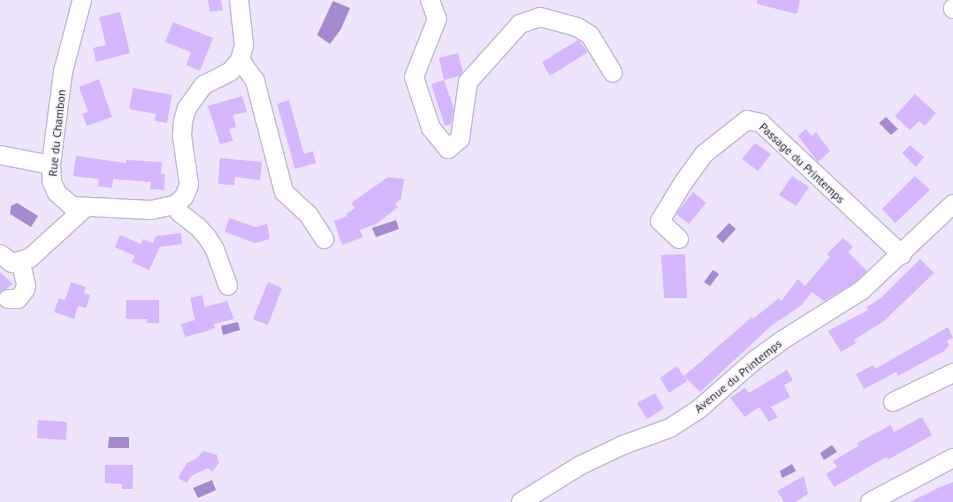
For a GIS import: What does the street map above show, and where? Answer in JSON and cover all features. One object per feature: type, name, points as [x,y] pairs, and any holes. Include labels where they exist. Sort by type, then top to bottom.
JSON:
[{"type":"street","name":"Rue du Chambon","points":[[82,0],[63,72],[51,165],[52,182],[57,193],[72,206],[85,208],[164,209],[176,205]]},
{"type":"street","points":[[228,286],[215,250],[207,237],[199,228],[180,213],[176,205],[184,197],[188,185],[182,136],[187,108],[204,85],[232,71],[240,60],[244,46],[239,0]]},
{"type":"street","points":[[430,0],[437,19],[414,77],[431,128],[448,149],[460,139],[468,82],[520,24],[540,17],[577,27],[590,36],[613,73]]},
{"type":"street","points":[[240,60],[255,82],[284,192],[308,214],[324,239]]},
{"type":"street","name":"Passage du Printemps","points":[[678,239],[660,221],[683,183],[704,154],[747,120],[761,123],[902,255]]},
{"type":"street","points":[[0,155],[51,165]]},
{"type":"street","name":"Avenue du Printemps","points":[[520,502],[581,465],[623,445],[670,428],[698,410],[755,360],[781,340],[862,290],[902,255],[953,204]]},
{"type":"street","points":[[0,254],[12,263],[21,263],[42,248],[85,208]]},
{"type":"street","points":[[8,299],[18,299],[25,290],[26,285],[21,263]]},
{"type":"street","points":[[893,402],[953,373]]},
{"type":"street","points":[[870,502],[953,458]]},
{"type":"shaded area","points":[[333,1],[350,8],[341,29],[330,44],[317,35]]},
{"type":"shaded area","points":[[886,117],[898,129],[891,135],[879,123]]},
{"type":"shaded area","points":[[17,203],[38,216],[31,227],[10,214],[11,206]]},
{"type":"shaded area","points":[[396,220],[399,229],[376,237],[372,228]]},
{"type":"shaded area","points":[[729,223],[736,229],[723,243],[716,237]]},
{"type":"shaded area","points":[[713,270],[719,274],[710,286],[704,282]]},
{"type":"shaded area","points":[[238,322],[240,330],[223,335],[221,326]]},
{"type":"shaded area","points":[[109,437],[129,437],[129,448],[108,448]]},
{"type":"shaded area","points":[[832,445],[837,452],[824,460],[820,453]]},
{"type":"shaded area","points":[[792,464],[796,471],[782,478],[780,471]]},
{"type":"shaded area","points":[[212,480],[216,490],[198,498],[193,488]]},
{"type":"building","points":[[208,0],[221,0],[223,10],[210,12]]},
{"type":"building","points":[[757,0],[800,0],[797,14],[757,4]]},
{"type":"building","points":[[120,12],[130,53],[96,62],[93,48],[106,45],[99,17]]},
{"type":"building","points":[[173,22],[213,38],[200,71],[186,65],[191,52],[165,42]]},
{"type":"building","points":[[578,40],[588,52],[550,76],[542,62]]},
{"type":"building","points":[[458,53],[463,72],[460,76],[444,80],[439,58]]},
{"type":"building","points":[[99,79],[112,117],[87,126],[82,114],[88,112],[79,87]]},
{"type":"building","points":[[444,80],[454,109],[451,124],[445,126],[431,84]]},
{"type":"building","points":[[133,88],[172,95],[167,123],[154,121],[156,114],[129,109]]},
{"type":"building","points":[[915,94],[936,113],[925,126],[919,121],[910,130],[895,116]]},
{"type":"building","points":[[242,96],[247,112],[233,115],[236,127],[229,129],[233,141],[220,144],[208,106]]},
{"type":"building","points":[[289,100],[304,154],[313,151],[316,163],[295,169],[277,104]]},
{"type":"building","points":[[806,129],[812,136],[816,132],[830,151],[818,162],[798,136]]},
{"type":"building","points":[[755,143],[771,154],[758,171],[742,159]]},
{"type":"building","points":[[910,145],[924,157],[916,167],[902,153]]},
{"type":"building","points":[[76,156],[126,163],[126,160],[162,162],[161,174],[165,174],[164,190],[150,189],[151,182],[113,179],[112,188],[98,186],[99,179],[73,176]]},
{"type":"building","points":[[220,158],[262,162],[260,180],[235,177],[234,185],[218,184]]},
{"type":"building","points":[[792,176],[809,187],[796,206],[779,195]]},
{"type":"building","points":[[915,176],[930,190],[895,223],[882,209]]},
{"type":"building","points":[[388,177],[404,179],[401,199],[395,204],[398,207],[376,224],[360,230],[363,237],[342,245],[334,221],[347,216],[346,214],[355,208],[351,203]]},
{"type":"building","points":[[693,192],[706,203],[689,224],[676,214]]},
{"type":"building","points":[[229,218],[256,227],[267,224],[270,239],[255,243],[225,232]]},
{"type":"building","points":[[181,233],[182,244],[160,247],[149,270],[132,262],[135,256],[115,247],[120,235],[141,244],[143,239],[153,243],[156,236]]},
{"type":"building","points":[[843,238],[853,247],[848,252],[867,271],[856,282],[824,301],[812,292],[802,305],[772,325],[700,392],[684,376],[752,317],[753,319],[779,298],[781,301],[798,279],[805,286],[830,257],[827,254]]},
{"type":"building","points":[[685,254],[687,298],[664,298],[661,255]]},
{"type":"building","points":[[920,259],[934,273],[884,321],[854,340],[856,343],[841,352],[828,331],[868,310],[867,307],[881,298]]},
{"type":"building","points":[[0,272],[13,284],[0,293]]},
{"type":"building","points":[[71,282],[86,287],[84,293],[90,295],[86,308],[78,306],[74,319],[54,312],[59,298],[65,300]]},
{"type":"building","points":[[268,282],[282,288],[268,325],[253,319]]},
{"type":"building","points":[[202,295],[205,307],[227,301],[234,319],[214,324],[215,328],[185,337],[181,324],[195,320],[190,298]]},
{"type":"building","points":[[126,300],[159,300],[159,323],[147,323],[147,319],[126,319]]},
{"type":"building","points":[[948,327],[953,338],[947,341],[949,345],[944,351],[898,376],[896,372],[864,389],[856,374],[873,365],[875,369]]},
{"type":"building","points":[[677,366],[687,381],[669,393],[660,378]]},
{"type":"building","points":[[787,370],[793,380],[784,385],[790,397],[771,407],[778,417],[769,422],[759,407],[745,417],[730,398],[745,388],[749,393]]},
{"type":"building","points":[[655,393],[664,408],[647,419],[637,403]]},
{"type":"building","points":[[922,417],[932,435],[889,459],[886,457],[834,487],[826,474],[837,467],[833,461],[858,446],[857,443],[891,425],[894,432]]},
{"type":"building","points":[[38,420],[67,422],[66,440],[37,438]]},
{"type":"building","points":[[203,451],[217,455],[219,463],[212,472],[208,468],[191,476],[187,483],[178,478],[187,463],[197,458]]},
{"type":"building","points":[[105,465],[133,465],[133,489],[122,489],[122,484],[105,483]]},
{"type":"building","points":[[804,476],[808,494],[796,502],[784,502],[777,491]]},
{"type":"building","points":[[953,482],[953,502],[910,502],[938,488]]}]
